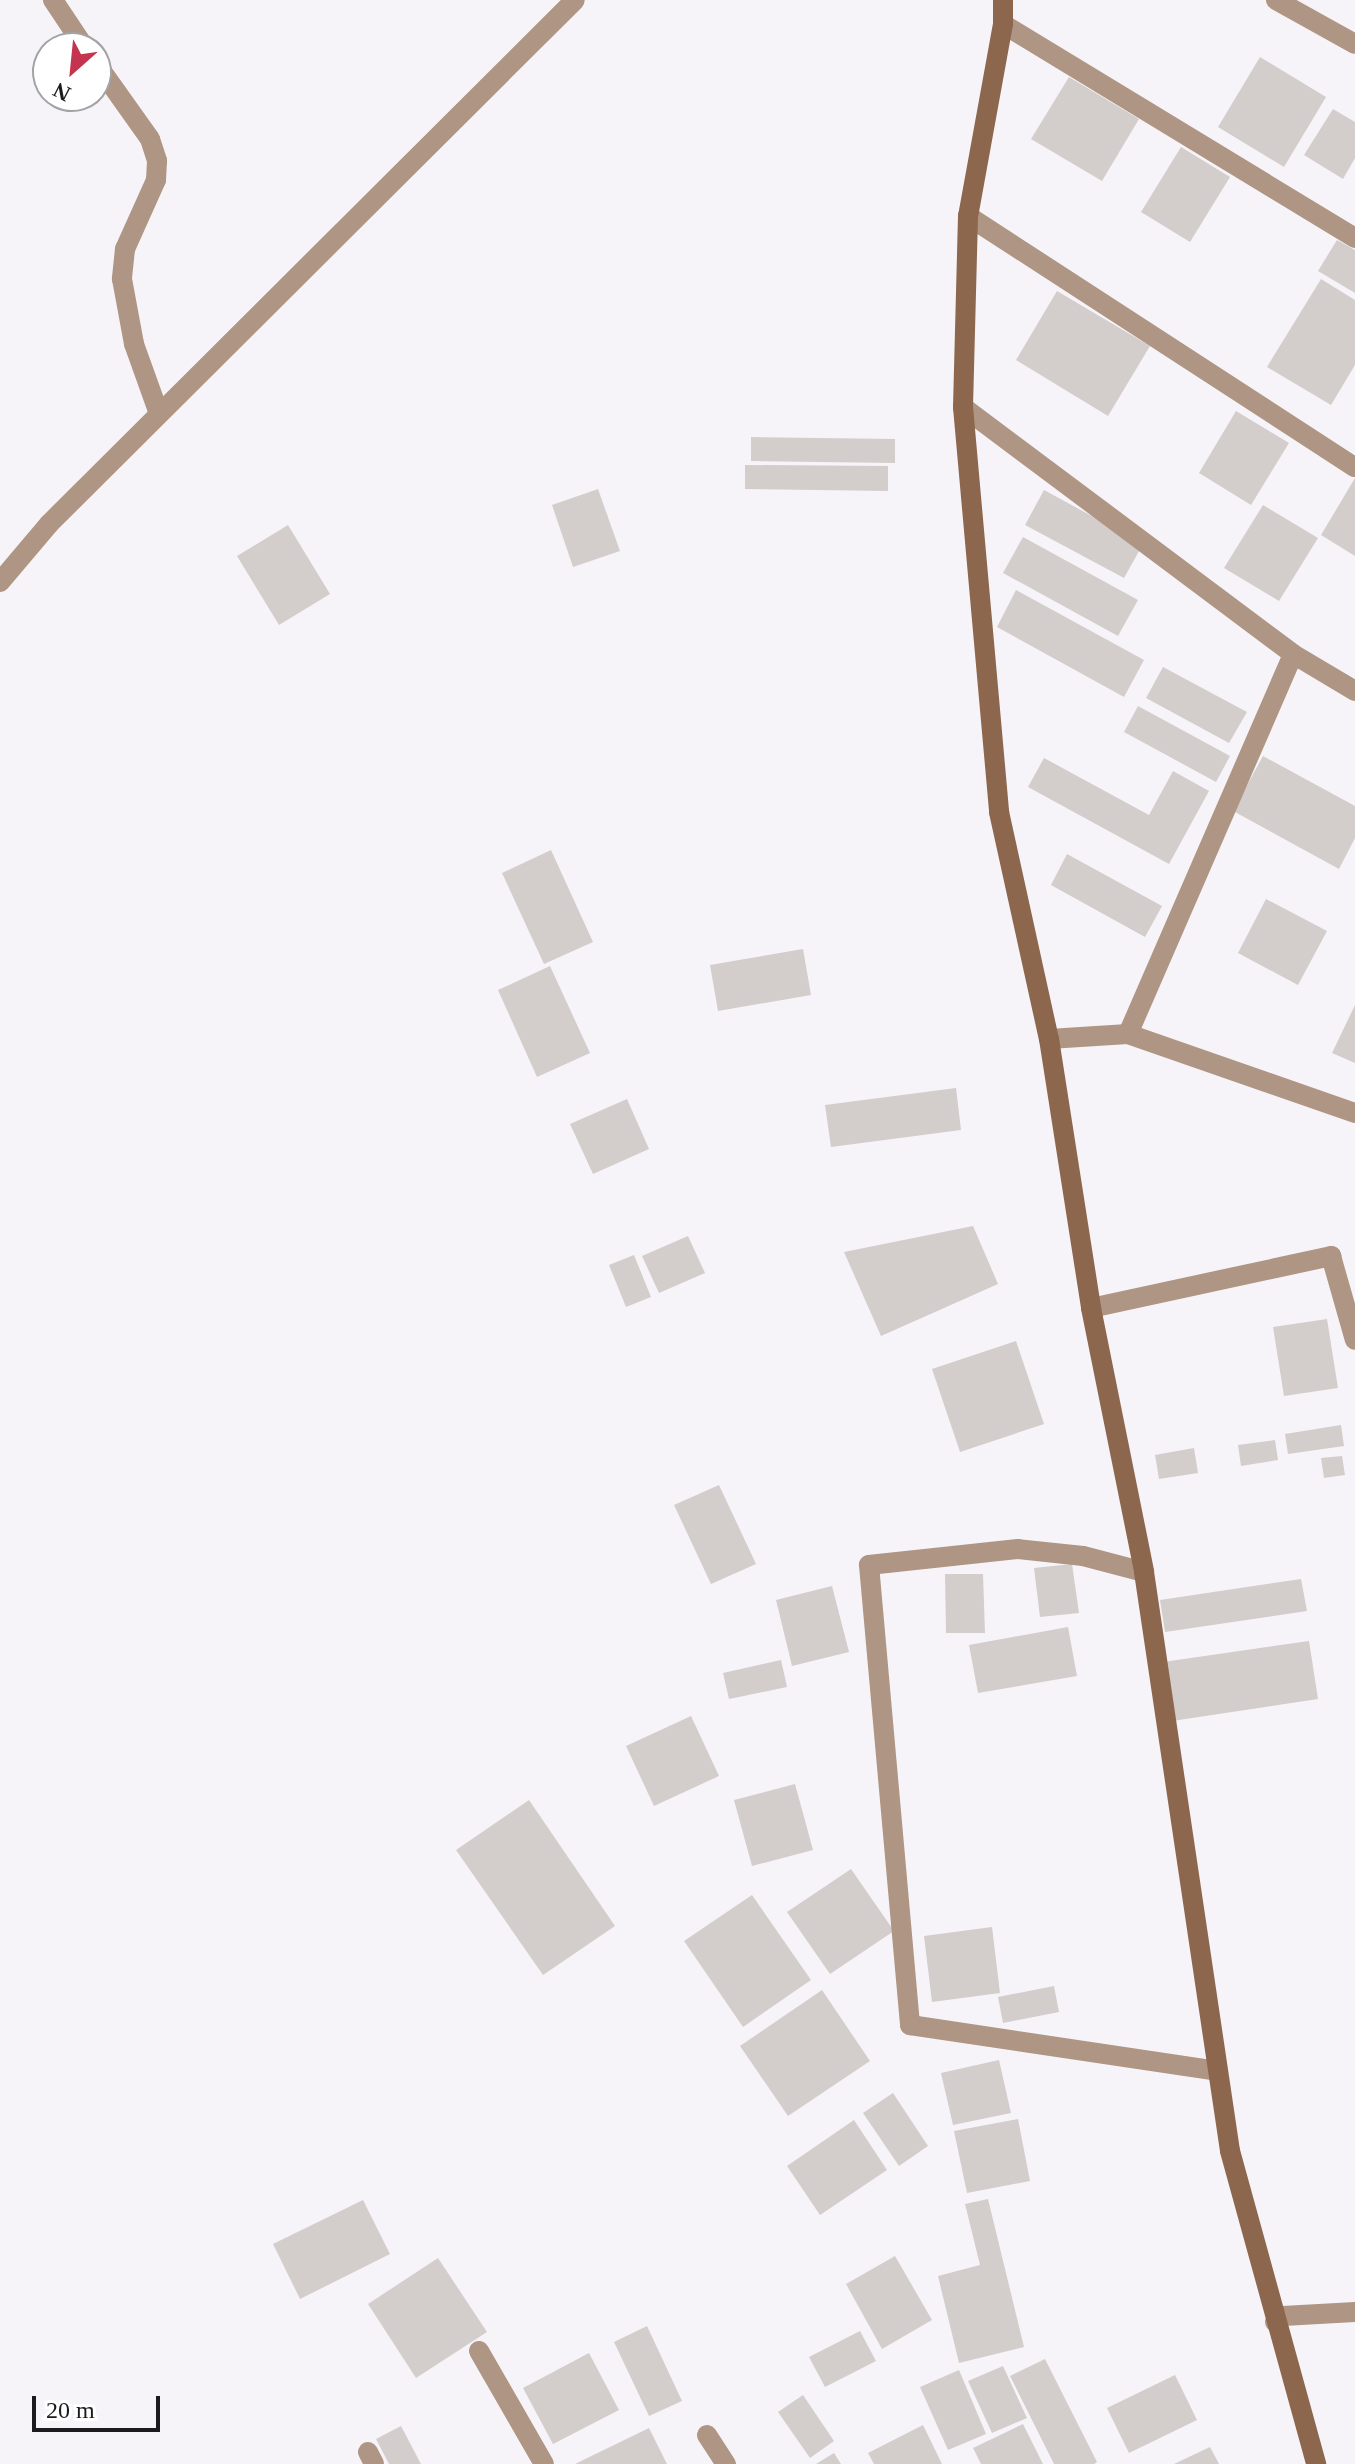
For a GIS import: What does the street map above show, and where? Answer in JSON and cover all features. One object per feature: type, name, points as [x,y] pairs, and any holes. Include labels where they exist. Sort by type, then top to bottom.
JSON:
[{"type":"main road","points":[[1003,0],[1003,24],[968,216],[963,407],[999,812],[1049,1039],[1091,1308],[1144,1572],[1230,2151],[1316,2464]]},
{"type":"street","points":[[53,0],[74,32]]},
{"type":"street","points":[[0,582],[49,524],[575,0]]},
{"type":"street","points":[[1276,0],[1355,44]]},
{"type":"street","points":[[1003,24],[1355,238]]},
{"type":"street","points":[[112,86],[150,139],[157,161],[156,180],[125,249],[122,279],[131,332],[159,414]]},
{"type":"street","points":[[968,216],[1355,467]]},
{"type":"street","points":[[963,407],[1293,654],[1355,691]]},
{"type":"street","points":[[1128,1034],[1293,654]]},
{"type":"street","points":[[1049,1039],[1128,1034],[1355,1113]]},
{"type":"street","points":[[1091,1308],[1331,1256],[1355,1340]]},
{"type":"street","points":[[1144,1572],[1083,1556],[1018,1549],[869,1565],[910,2025],[1216,2071]]},
{"type":"street","points":[[1275,2322],[1283,2316],[1355,2312]]},
{"type":"street","points":[[479,2351],[544,2464]]},
{"type":"street","points":[[707,2435],[726,2464]]},
{"type":"building","points":[[1260,57],[1326,97],[1284,167],[1218,127]]},
{"type":"building","points":[[1069,77],[1139,119],[1102,181],[1031,139]]},
{"type":"building","points":[[1333,109],[1355,122],[1355,158],[1343,179],[1304,155]]},
{"type":"building","points":[[1181,147],[1230,177],[1190,242],[1141,212]]},
{"type":"building","points":[[1337,240],[1355,250],[1355,293],[1318,271]]},
{"type":"building","points":[[1321,279],[1355,300],[1355,365],[1331,405],[1267,367]]},
{"type":"building","points":[[1057,291],[1150,346],[1108,416],[1016,360]]},
{"type":"building","points":[[1236,411],[1289,443],[1251,505],[1199,473]]},
{"type":"building","points":[[751,437],[895,439],[895,463],[751,461]]},
{"type":"building","points":[[745,465],[888,466],[888,491],[745,489]]},
{"type":"building","points":[[1355,478],[1355,556],[1321,535]]},
{"type":"building","points":[[598,489],[620,551],[573,567],[552,505]]},
{"type":"building","points":[[1044,490],[1143,544],[1124,578],[1025,525]]},
{"type":"building","points":[[1263,505],[1318,538],[1279,601],[1224,568]]},
{"type":"building","points":[[288,525],[330,594],[279,625],[237,556]]},
{"type":"building","points":[[1023,537],[1138,600],[1118,636],[1003,573]]},
{"type":"building","points":[[1016,590],[1144,660],[1124,697],[997,627]]},
{"type":"building","points":[[1163,667],[1247,712],[1229,743],[1146,698]]},
{"type":"building","points":[[1138,706],[1230,756],[1216,782],[1124,732]]},
{"type":"building","points":[[1263,756],[1355,806],[1355,838],[1339,869],[1233,811]]},
{"type":"building","points":[[1044,758],[1149,815],[1173,771],[1209,791],[1169,864],[1028,787]]},
{"type":"building","points":[[551,850],[593,942],[544,964],[502,873]]},
{"type":"building","points":[[1067,854],[1162,906],[1145,937],[1051,885]]},
{"type":"building","points":[[1266,899],[1327,931],[1298,985],[1238,953]]},
{"type":"building","points":[[803,949],[811,995],[718,1011],[710,965]]},
{"type":"building","points":[[550,966],[590,1053],[537,1077],[498,990]]},
{"type":"building","points":[[1355,1005],[1355,1063],[1332,1053]]},
{"type":"building","points":[[956,1088],[961,1130],[831,1147],[825,1105]]},
{"type":"building","points":[[627,1099],[649,1149],[593,1174],[570,1124]]},
{"type":"building","points":[[973,1226],[998,1284],[881,1336],[844,1252]]},
{"type":"building","points":[[688,1236],[705,1273],[659,1293],[642,1256]]},
{"type":"building","points":[[634,1255],[651,1297],[626,1307],[609,1265]]},
{"type":"building","points":[[1327,1319],[1338,1388],[1284,1396],[1273,1327]]},
{"type":"building","points":[[1016,1341],[1044,1424],[960,1452],[932,1369]]},
{"type":"building","points":[[1341,1425],[1344,1446],[1288,1454],[1285,1434]]},
{"type":"building","points":[[1275,1440],[1278,1460],[1241,1466],[1238,1445]]},
{"type":"building","points":[[1194,1448],[1198,1473],[1159,1479],[1155,1455]]},
{"type":"building","points":[[1342,1456],[1345,1475],[1324,1478],[1321,1458]]},
{"type":"building","points":[[719,1485],[756,1564],[711,1584],[674,1505]]},
{"type":"building","points":[[1072,1564],[1079,1613],[1040,1617],[1034,1568]]},
{"type":"building","points":[[945,1574],[983,1574],[985,1633],[946,1633]]},
{"type":"building","points":[[1301,1579],[1307,1611],[1165,1632],[1160,1600]]},
{"type":"building","points":[[832,1586],[849,1652],[792,1666],[776,1600]]},
{"type":"building","points":[[1068,1627],[1077,1676],[978,1693],[969,1645]]},
{"type":"building","points":[[1309,1641],[1318,1699],[1172,1721],[1163,1662]]},
{"type":"building","points":[[781,1660],[787,1687],[729,1699],[723,1673]]},
{"type":"building","points":[[691,1716],[719,1776],[654,1806],[626,1746]]},
{"type":"building","points":[[795,1784],[813,1850],[752,1866],[734,1800]]},
{"type":"building","points":[[529,1800],[615,1926],[543,1975],[456,1850]]},
{"type":"building","points":[[851,1869],[894,1931],[830,1974],[787,1912]]},
{"type":"building","points":[[752,1895],[811,1980],[743,2027],[684,1941]]},
{"type":"building","points":[[992,1927],[1000,1993],[932,2002],[924,1936]]},
{"type":"building","points":[[1054,1986],[1059,2012],[1003,2023],[998,1997]]},
{"type":"building","points":[[822,1990],[870,2061],[788,2116],[740,2046]]},
{"type":"building","points":[[999,2060],[1011,2113],[953,2125],[941,2073]]},
{"type":"building","points":[[893,2093],[928,2146],[899,2166],[863,2113]]},
{"type":"building","points":[[1018,2119],[1030,2181],[967,2193],[954,2131]]},
{"type":"building","points":[[854,2120],[887,2170],[820,2215],[787,2166]]},
{"type":"building","points":[[988,2199],[1024,2347],[959,2363],[938,2276],[980,2265],[965,2204]]},
{"type":"building","points":[[363,2200],[390,2254],[300,2299],[273,2244]]},
{"type":"building","points":[[895,2256],[932,2320],[882,2349],[846,2284]]},
{"type":"building","points":[[438,2258],[487,2332],[416,2378],[368,2304]]},
{"type":"building","points":[[647,2326],[682,2401],[649,2416],[614,2342]]},
{"type":"building","points":[[860,2331],[876,2361],[825,2387],[809,2357]]},
{"type":"building","points":[[589,2353],[619,2410],[553,2444],[523,2388]]},
{"type":"building","points":[[1045,2359],[1097,2462],[1094,2464],[1054,2464],[1010,2376]]},
{"type":"building","points":[[1003,2366],[1027,2418],[992,2433],[968,2381]]},
{"type":"building","points":[[959,2370],[986,2434],[948,2450],[920,2387]]},
{"type":"building","points":[[1175,2375],[1197,2420],[1129,2453],[1107,2408]]},
{"type":"building","points":[[803,2395],[834,2441],[810,2458],[778,2412]]},
{"type":"building","points":[[1023,2424],[1043,2464],[981,2464],[973,2448]]},
{"type":"building","points":[[923,2425],[942,2464],[874,2464],[868,2453]]},
{"type":"building","points":[[401,2426],[421,2464],[389,2464],[376,2439]]},
{"type":"building","points":[[649,2428],[667,2464],[575,2464]]},
{"type":"building","points":[[1210,2447],[1219,2464],[1174,2464]]},
{"type":"building","points":[[834,2453],[841,2464],[816,2464]]}]
